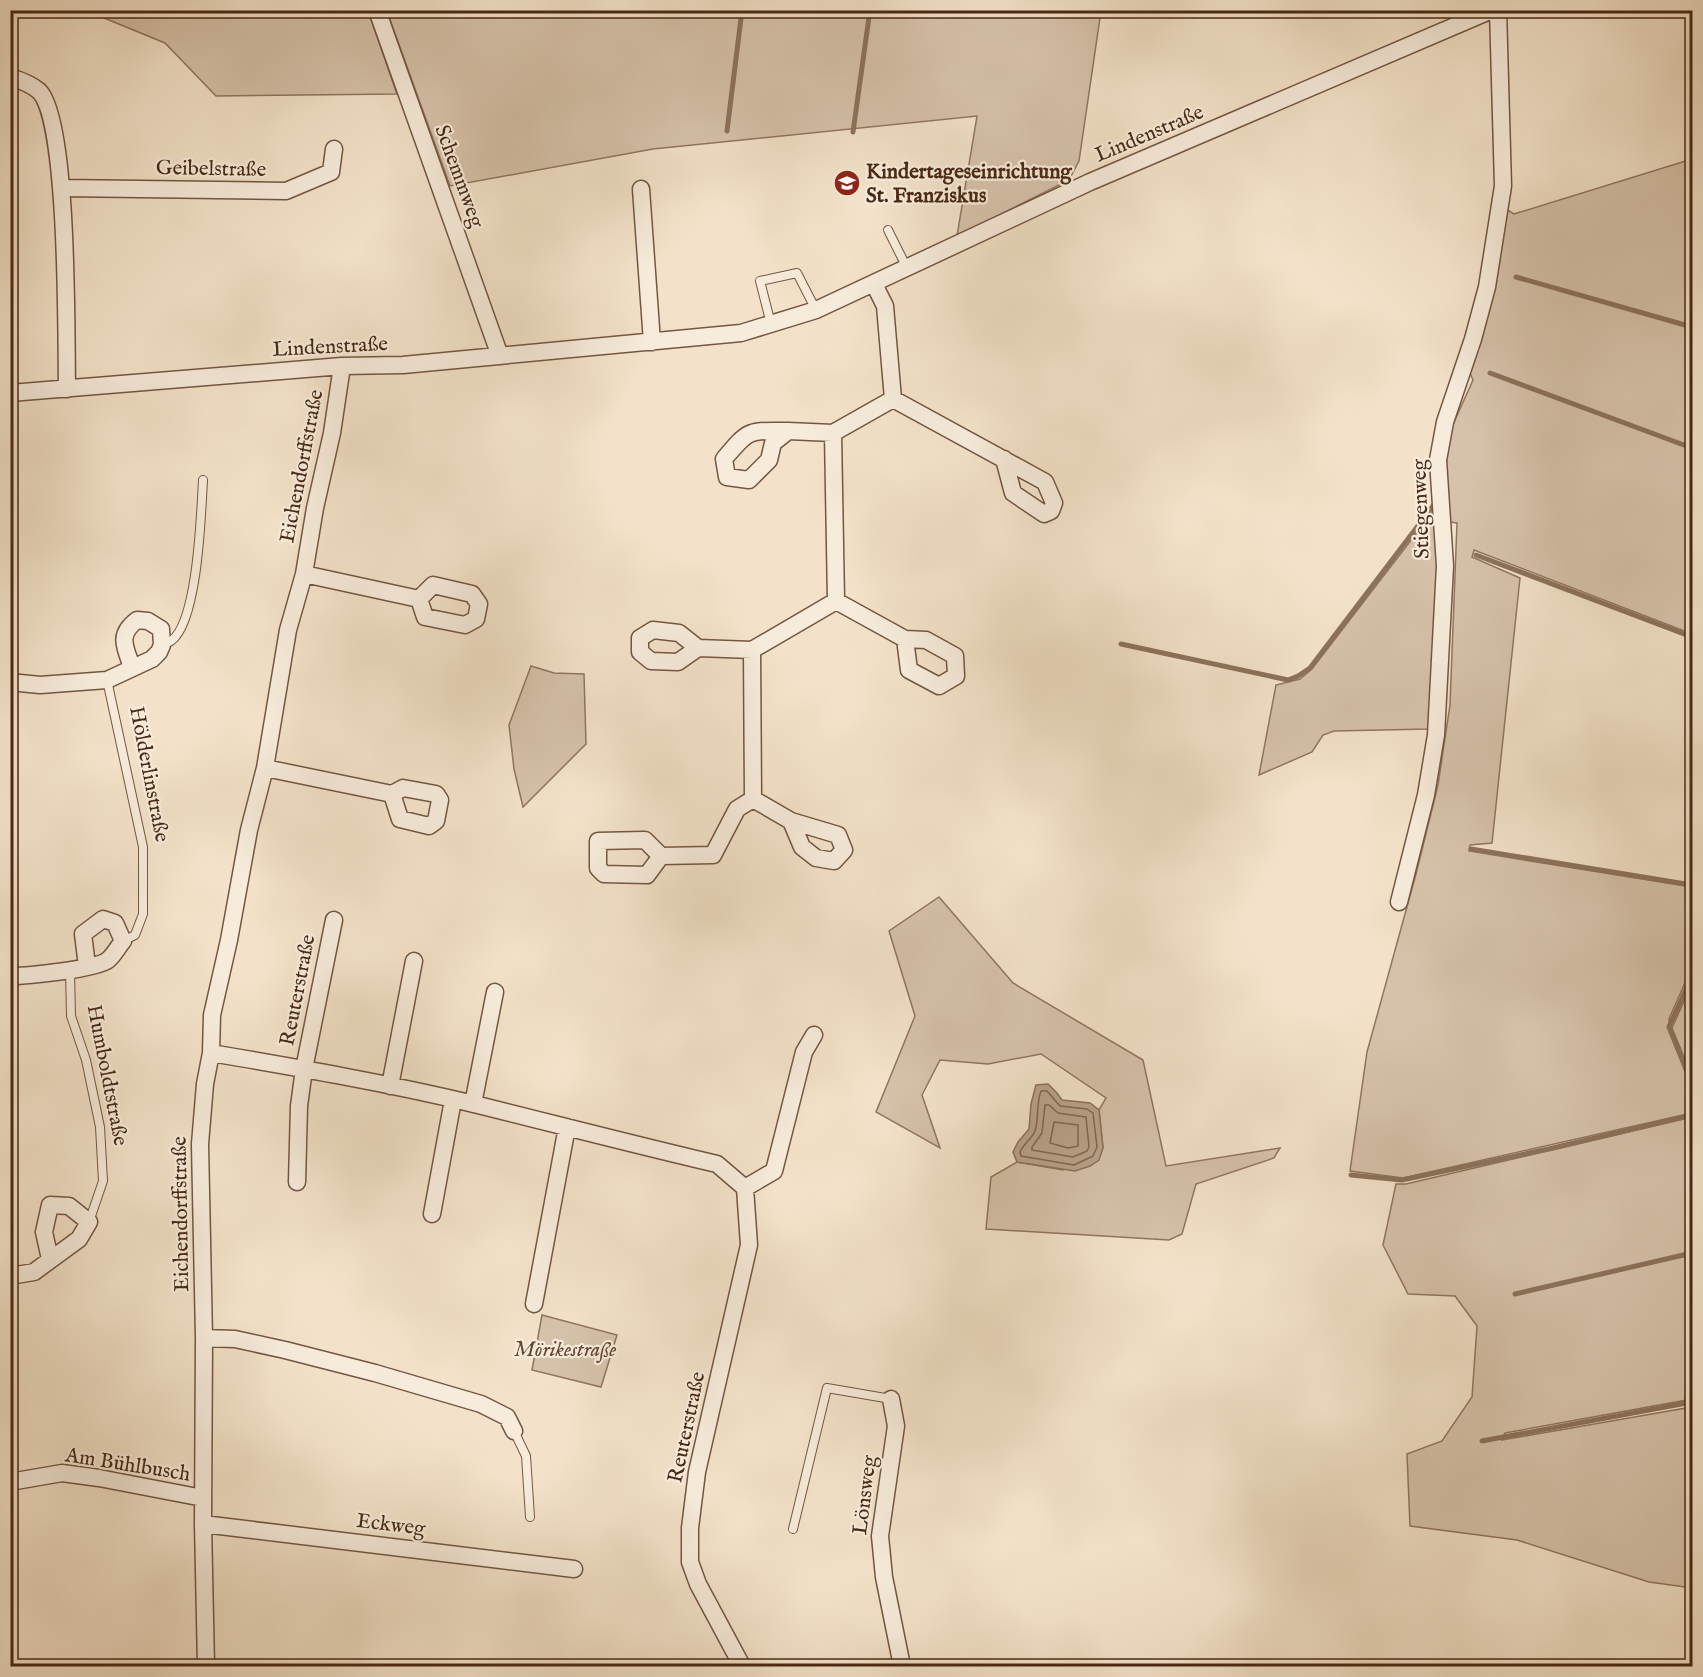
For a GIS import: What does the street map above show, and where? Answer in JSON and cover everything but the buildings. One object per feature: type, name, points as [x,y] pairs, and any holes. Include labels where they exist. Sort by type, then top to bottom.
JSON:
[{"type":"street","name":"Schemmweg","points":[[377,10],[500,356]]},
{"type":"street","name":"Lindenstraße","points":[[10,393],[342,366],[403,365],[741,333],[816,310],[1090,182],[1492,10]]},
{"type":"street","name":"Stiegenweg","points":[[1399,902],[1426,795],[1436,735],[1445,566],[1438,460],[1445,422],[1473,339],[1487,287],[1503,186],[1498,10]]},
{"type":"street","points":[[10,77],[25,82],[40,92],[51,116],[62,188],[68,389]]},
{"type":"street","name":"Geibelstraße","points":[[62,188],[286,191],[331,172],[334,149]]},
{"type":"street","points":[[641,189],[652,342]]},
{"type":"street","points":[[874,284],[885,306],[893,399]]},
{"type":"street","name":"Eichendorffstraße","points":[[206,1666],[200,1144],[205,1084],[211,1053],[212,1015],[229,940],[249,830],[265,768],[288,630],[304,574],[315,508],[332,433],[342,366]]},
{"type":"street","points":[[788,431],[833,433],[893,399]]},
{"type":"street","points":[[893,399],[1004,459]]},
{"type":"street","points":[[833,433],[836,601]]},
{"type":"street","name":"Eichendorffstraße","points":[[304,574],[419,599]]},
{"type":"street","points":[[836,601],[905,639]]},
{"type":"street","points":[[698,648],[752,650],[836,601]]},
{"type":"street","points":[[10,682],[62,685],[108,680],[152,659],[159,652],[162,645],[161,629],[148,621],[137,620],[128,626],[124,635],[124,645],[132,667]]},
{"type":"street","points":[[752,650],[753,799]]},
{"type":"street","points":[[265,768],[392,794]]},
{"type":"street","points":[[753,799],[790,822]]},
{"type":"street","points":[[661,856],[713,855],[737,809],[753,799]]},
{"type":"street","points":[[87,966],[83,934],[103,919],[115,923],[123,941]]},
{"type":"street","name":"Reuterstraße","points":[[297,1182],[299,1106],[304,1068],[334,920]]},
{"type":"street","name":"Hölderlinstraße","points":[[10,976],[39,976],[107,961],[123,941]]},
{"type":"street","points":[[390,1086],[414,961]]},
{"type":"street","points":[[473,1104],[495,992]]},
{"type":"street","points":[[745,1188],[774,1171],[804,1052],[814,1035]]},
{"type":"street","name":"Reuterstraße","points":[[211,1053],[304,1068],[473,1104],[717,1164],[745,1188],[749,1245],[697,1472],[690,1528],[690,1562],[698,1584],[742,1666]]},
{"type":"street","points":[[432,1214],[453,1100]]},
{"type":"street","points":[[534,1304],[567,1127]]},
{"type":"street","points":[[50,1259],[44,1232],[50,1205],[69,1206],[89,1222]]},
{"type":"street","name":"Humboldtstraße","points":[[10,1276],[34,1272],[79,1239],[89,1222]]},
{"type":"street","points":[[204,1338],[235,1340],[285,1350],[481,1404],[507,1417],[514,1431]]},
{"type":"street","name":"Lönsweg","points":[[891,1399],[896,1426],[880,1536],[884,1577],[902,1666]]},
{"type":"street","name":"Am Bühlbusch","points":[[10,1482],[62,1473],[203,1498]]},
{"type":"street","name":"Eckweg","points":[[203,1524],[574,1569]]},
{"type":"lane","points":[[888,230],[907,268]]},
{"type":"lane","points":[[771,324],[760,281],[797,273],[816,310]]},
{"type":"lane","points":[[162,645],[171,641],[186,618],[198,562],[203,480]]},
{"type":"lane","name":"Hölderlinstraße","points":[[108,680],[143,847],[143,914],[135,935],[123,941]]},
{"type":"lane","name":"Humboldtstraße","points":[[70,970],[71,1016],[86,1059],[100,1126],[103,1181],[89,1222]]},
{"type":"lane","points":[[793,1528],[827,1388],[891,1399]]},
{"type":"lane","points":[[514,1431],[526,1456],[530,1517]]},
{"type":"green space","points":[[87,11],[368,11],[397,94],[216,96],[165,43]]},
{"type":"green space","points":[[387,11],[1101,11],[1079,161],[1069,180],[957,236],[977,116],[653,149],[450,186]]},
{"type":"green space","points":[[1692,159],[1692,634],[1474,550],[1472,557],[1520,578],[1492,843],[1470,845],[1469,851],[1692,887],[1692,967],[1669,1019],[1669,1029],[1692,1087],[1692,1113],[1403,1178],[1350,1171],[1367,1052],[1438,785],[1450,705],[1457,523],[1450,522],[1445,472],[1451,429],[1473,380],[1470,373],[1499,266],[1506,209],[1514,214]]},
{"type":"green space","points":[[1435,509],[1438,570],[1429,729],[1334,731],[1323,735],[1312,752],[1259,775],[1276,685],[1300,679],[1312,669]]},
{"type":"green space","points":[[531,666],[554,673],[584,674],[586,744],[523,807],[514,769],[509,725]]},
{"type":"green space","points":[[939,897],[1013,983],[1143,1060],[1166,1166],[1280,1148],[1274,1158],[1196,1184],[1182,1234],[1169,1240],[986,1229],[991,1177],[1017,1162],[1063,1170],[1103,1148],[1099,1110],[1106,1098],[1041,1054],[988,1064],[940,1060],[922,1095],[940,1148],[876,1112],[915,1016],[889,931]]},
{"type":"green space","points":[[1692,983],[1692,1076],[1672,1028]]},
{"type":"green space","points":[[1692,1117],[1692,1399],[1505,1433],[1502,1440],[1692,1407],[1692,1588],[1649,1582],[1517,1540],[1410,1526],[1407,1454],[1442,1441],[1472,1397],[1477,1326],[1455,1296],[1408,1294],[1383,1245],[1396,1184],[1406,1184]]},
{"type":"green space","name":"Mörikestraße","points":[[542,1315],[617,1335],[601,1387],[532,1370]]},
{"type":"water","points":[[1048,1084],[1062,1100],[1090,1103],[1099,1110],[1103,1148],[1099,1160],[1090,1166],[1075,1171],[1017,1162],[1013,1152],[1029,1129],[1031,1104],[1036,1085]]},
{"type":"waterway","points":[[727,131],[742,10]]},
{"type":"waterway","points":[[853,132],[870,10]]},
{"type":"waterway","points":[[1516,277],[1692,327]]},
{"type":"waterway","points":[[1490,373],[1692,448]]},
{"type":"waterway","points":[[1121,644],[1288,680],[1298,676],[1310,668],[1433,506]]},
{"type":"waterway","points":[[1476,555],[1692,637]]},
{"type":"waterway","points":[[1471,849],[1692,885]]},
{"type":"waterway","points":[[1692,976],[1669,1027],[1692,1084]]},
{"type":"waterway","points":[[1351,1175],[1402,1180],[1553,1148],[1692,1115]]},
{"type":"waterway","points":[[1515,1294],[1692,1253]]},
{"type":"waterway","points":[[1482,1441],[1692,1402]]},
{"type":"place","name":"Kindertageseinrichtung St. Franziskus","points":[[847,183]]}]
